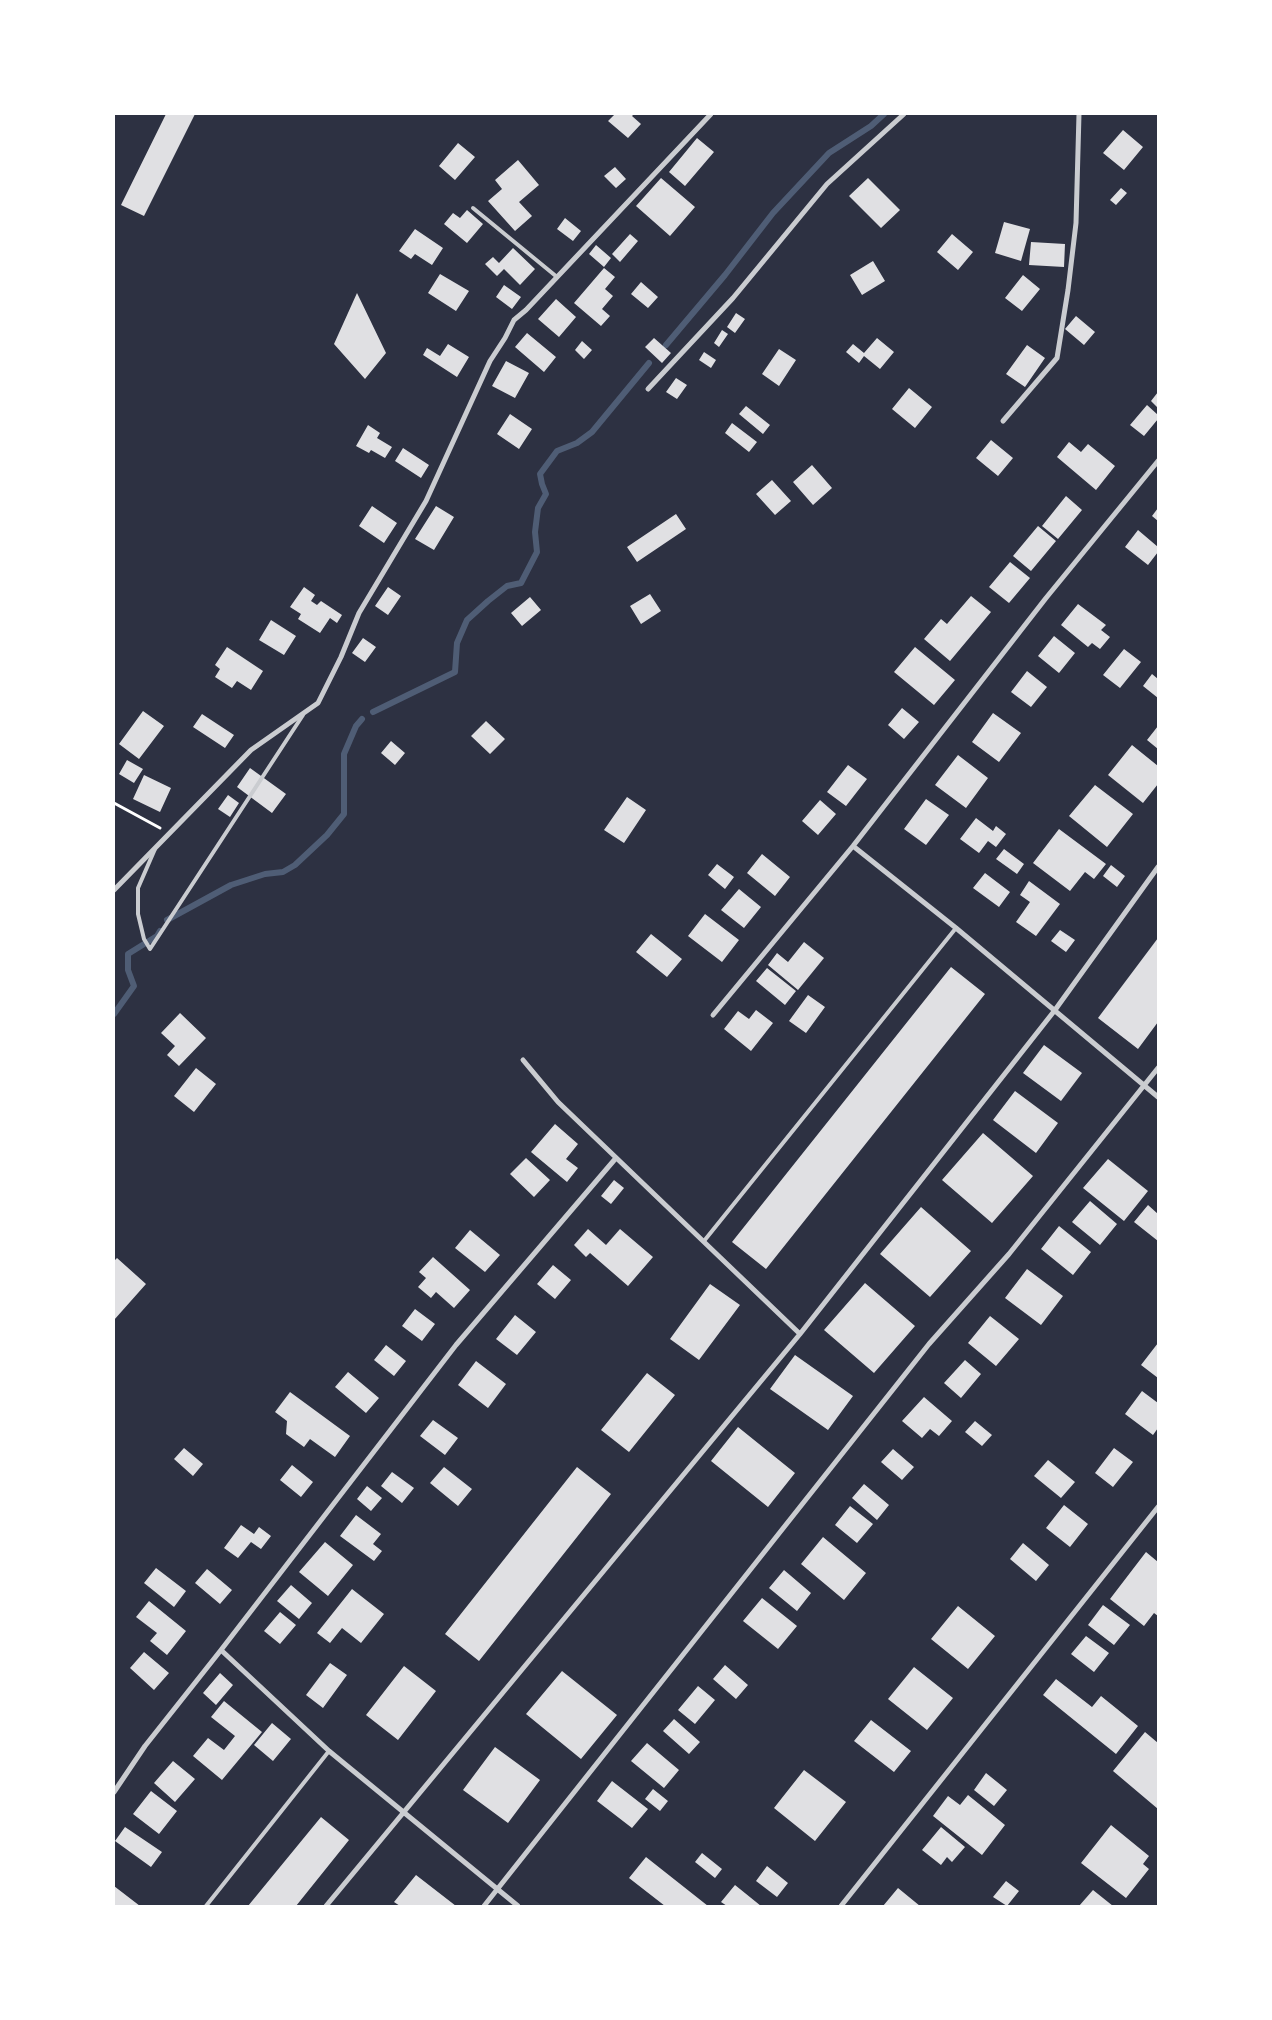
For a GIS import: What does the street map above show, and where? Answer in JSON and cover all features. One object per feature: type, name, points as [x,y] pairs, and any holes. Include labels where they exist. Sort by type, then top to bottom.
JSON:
[{"type":"street","points":[[114,890],[251,750],[318,702],[341,657],[358,613],[426,501],[490,361],[514,320],[558,277],[711,114]]},
{"type":"street","points":[[648,389],[733,298],[827,184],[904,114]]},
{"type":"street","points":[[1003,421],[1057,358],[1076,223],[1079,114]]},
{"type":"street","points":[[713,1015],[852,846],[1046,598],[1158,461]]},
{"type":"street","points":[[852,846],[956,928],[1158,1097]]},
{"type":"street","points":[[326,1906],[800,1334],[1054,1010],[1158,867]]},
{"type":"street","points":[[522,1060],[558,1102],[800,1334]]},
{"type":"street","points":[[484,1906],[929,1344],[1009,1254],[1158,1068]]},
{"type":"street","points":[[114,1792],[145,1746],[456,1345],[616,1158]]},
{"type":"street","points":[[841,1906],[1158,1507]]},
{"type":"street","points":[[221,1650],[329,1751],[518,1906]]},
{"type":"lane","points":[[473,208],[558,277]]},
{"type":"lane","points":[[155,849],[138,888],[138,914],[144,940],[150,949],[304,713]]},
{"type":"lane","points":[[704,1241],[956,928]]},
{"type":"lane","points":[[206,1906],[329,1751]]},
{"type":"path","points":[[114,803],[170,834]]},
{"type":"building","points":[[166,114],[195,114],[144,216],[121,205]]},
{"type":"building","points":[[615,114],[634,114],[632,116],[641,124],[628,138],[608,121]]},
{"type":"building","points":[[1123,130],[1143,147],[1124,170],[1103,153]]},
{"type":"building","points":[[697,138],[714,152],[685,186],[669,172]]},
{"type":"building","points":[[458,143],[475,157],[455,180],[439,166]]},
{"type":"building","points":[[518,160],[539,185],[519,202],[532,216],[515,231],[488,201],[502,189],[495,180]]},
{"type":"building","points":[[615,167],[626,179],[616,188],[604,176]]},
{"type":"building","points":[[661,178],[695,207],[670,236],[636,206]]},
{"type":"building","points":[[868,178],[900,210],[881,228],[849,196]]},
{"type":"building","points":[[1121,188],[1127,193],[1116,205],[1110,200]]},
{"type":"building","points":[[467,210],[483,224],[467,243],[444,224],[453,213],[460,218]]},
{"type":"building","points":[[565,218],[581,231],[573,241],[557,229]]},
{"type":"building","points":[[1004,222],[1030,229],[1021,261],[995,253]]},
{"type":"building","points":[[415,229],[443,248],[432,265],[415,254],[411,259],[399,251]]},
{"type":"building","points":[[630,234],[638,241],[620,262],[612,254]]},
{"type":"building","points":[[952,234],[973,252],[958,270],[937,252]]},
{"type":"building","points":[[1031,242],[1065,244],[1064,267],[1029,265]]},
{"type":"building","points":[[596,245],[611,258],[604,267],[589,254]]},
{"type":"building","points":[[513,248],[535,269],[520,285],[504,269],[497,276],[485,264],[493,257],[499,263]]},
{"type":"building","points":[[873,261],[885,281],[862,295],[850,275]]},
{"type":"building","points":[[604,268],[615,277],[605,289],[613,296],[602,309],[610,316],[601,326],[574,303]]},
{"type":"building","points":[[440,274],[469,291],[456,311],[428,293]]},
{"type":"building","points":[[1023,275],[1040,289],[1022,311],[1005,298]]},
{"type":"building","points":[[641,282],[658,297],[648,308],[631,294]]},
{"type":"building","points":[[504,285],[521,297],[512,309],[496,297]]},
{"type":"building","points":[[357,293],[386,353],[365,379],[334,344]]},
{"type":"building","points":[[556,299],[576,317],[559,337],[538,319]]},
{"type":"building","points":[[736,313],[745,319],[735,333],[727,327]]},
{"type":"building","points":[[1076,316],[1095,332],[1084,345],[1065,329]]},
{"type":"building","points":[[722,330],[728,334],[719,347],[714,343]]},
{"type":"building","points":[[527,333],[556,357],[544,372],[515,347]]},
{"type":"building","points":[[654,338],[671,353],[662,363],[645,347]]},
{"type":"building","points":[[877,338],[894,352],[880,369],[864,356],[859,363],[846,352],[853,344],[864,353]]},
{"type":"building","points":[[582,341],[592,350],[584,359],[575,350]]},
{"type":"building","points":[[448,344],[469,357],[457,377],[423,355],[427,348],[440,356]]},
{"type":"building","points":[[1027,345],[1045,358],[1025,387],[1006,374]]},
{"type":"building","points":[[779,349],[796,360],[779,386],[762,374]]},
{"type":"building","points":[[704,352],[716,360],[711,368],[699,360]]},
{"type":"building","points":[[506,361],[529,373],[515,398],[492,386]]},
{"type":"building","points":[[676,378],[687,385],[677,399],[666,392]]},
{"type":"building","points":[[909,388],[932,407],[915,428],[892,409]]},
{"type":"building","points":[[1158,392],[1158,408],[1151,401]]},
{"type":"building","points":[[1147,405],[1158,415],[1158,419],[1144,436],[1130,425]]},
{"type":"building","points":[[746,406],[770,425],[763,434],[739,414]]},
{"type":"building","points":[[510,414],[532,429],[519,449],[497,434]]},
{"type":"building","points":[[732,423],[757,442],[749,452],[725,433]]},
{"type":"building","points":[[368,425],[380,433],[377,438],[392,447],[385,458],[371,450],[369,453],[356,446]]},
{"type":"building","points":[[991,440],[1013,458],[998,476],[976,458]]},
{"type":"building","points":[[1069,442],[1081,452],[1088,444],[1115,466],[1096,490],[1057,457]]},
{"type":"building","points":[[403,448],[429,465],[421,478],[395,461]]},
{"type":"building","points":[[812,465],[832,488],[813,505],[793,482]]},
{"type":"building","points":[[772,480],[791,501],[775,515],[756,494]]},
{"type":"building","points":[[1066,496],[1082,510],[1058,539],[1042,526]]},
{"type":"building","points":[[372,506],[397,523],[384,543],[359,526]]},
{"type":"building","points":[[436,506],[454,517],[434,550],[415,539]]},
{"type":"building","points":[[1158,508],[1158,521],[1152,516]]},
{"type":"building","points":[[676,514],[686,529],[637,562],[627,547]]},
{"type":"building","points":[[1038,526],[1056,541],[1031,571],[1013,556]]},
{"type":"building","points":[[1138,530],[1158,547],[1158,552],[1148,565],[1125,547]]},
{"type":"building","points":[[1010,562],[1030,578],[1009,603],[989,587]]},
{"type":"building","points":[[304,587],[315,595],[311,601],[317,605],[321,601],[342,615],[337,623],[330,618],[320,633],[298,619],[301,614],[290,607]]},
{"type":"building","points":[[388,587],[401,596],[388,615],[375,606]]},
{"type":"building","points":[[650,594],[661,611],[641,624],[630,606]]},
{"type":"building","points":[[971,596],[991,612],[950,661],[924,639],[941,619],[947,624]]},
{"type":"building","points":[[530,597],[541,610],[522,626],[511,613]]},
{"type":"building","points":[[1078,604],[1106,625],[1101,630],[1110,637],[1100,649],[1092,643],[1088,647],[1061,625]]},
{"type":"building","points":[[271,620],[296,636],[284,655],[259,640]]},
{"type":"building","points":[[1054,636],[1075,653],[1059,673],[1038,656]]},
{"type":"building","points":[[363,638],[376,647],[365,662],[352,653]]},
{"type":"building","points":[[227,647],[263,671],[251,690],[237,681],[232,688],[215,677],[220,669],[215,665]]},
{"type":"building","points":[[915,647],[955,680],[934,705],[894,672]]},
{"type":"building","points":[[1124,649],[1141,662],[1120,688],[1103,675]]},
{"type":"building","points":[[1027,671],[1047,687],[1031,707],[1011,692]]},
{"type":"building","points":[[1152,674],[1158,679],[1158,698],[1143,686]]},
{"type":"building","points":[[902,708],[919,722],[904,739],[888,725]]},
{"type":"building","points":[[143,711],[164,726],[139,759],[119,744]]},
{"type":"building","points":[[993,713],[1021,733],[999,762],[972,742]]},
{"type":"building","points":[[202,714],[234,735],[225,748],[193,727]]},
{"type":"building","points":[[486,721],[505,739],[490,754],[471,736]]},
{"type":"building","points":[[1158,726],[1158,749],[1147,740]]},
{"type":"building","points":[[391,741],[405,753],[395,765],[381,753]]},
{"type":"building","points":[[1132,745],[1158,766],[1158,784],[1143,803],[1108,775]]},
{"type":"building","points":[[958,755],[988,778],[966,808],[935,785]]},
{"type":"building","points":[[127,760],[143,769],[134,783],[119,774]]},
{"type":"building","points":[[848,765],[867,779],[846,806],[827,792]]},
{"type":"building","points":[[250,768],[286,794],[272,813],[237,787]]},
{"type":"building","points":[[144,775],[171,788],[160,812],[133,799]]},
{"type":"building","points":[[1095,785],[1133,814],[1107,847],[1069,816]]},
{"type":"building","points":[[228,795],[239,803],[230,817],[218,809]]},
{"type":"building","points":[[627,797],[646,810],[624,843],[604,830]]},
{"type":"building","points":[[926,799],[949,815],[926,845],[904,829]]},
{"type":"building","points":[[820,800],[836,814],[818,835],[802,821]]},
{"type":"building","points":[[976,818],[993,831],[996,826],[1006,834],[996,847],[988,841],[979,853],[960,839]]},
{"type":"building","points":[[1059,829],[1106,864],[1094,879],[1085,872],[1070,891],[1033,863]]},
{"type":"building","points":[[1004,849],[1024,864],[1017,874],[996,859]]},
{"type":"building","points":[[762,854],[790,877],[775,896],[747,873]]},
{"type":"building","points":[[717,864],[734,877],[725,889],[708,875]]},
{"type":"building","points":[[1111,865],[1125,876],[1117,887],[1103,876]]},
{"type":"building","points":[[985,873],[1010,892],[999,907],[973,888]]},
{"type":"building","points":[[1029,881],[1060,904],[1036,936],[1016,922],[1030,902],[1020,895]]},
{"type":"building","points":[[739,889],[761,907],[744,928],[721,910]]},
{"type":"building","points":[[705,914],[739,940],[722,962],[688,936]]},
{"type":"building","points":[[1060,930],[1075,940],[1066,952],[1051,941]]},
{"type":"building","points":[[651,934],[682,959],[667,977],[636,952]]},
{"type":"building","points":[[1158,938],[1158,1022],[1138,1049],[1098,1018]]},
{"type":"building","points":[[804,942],[824,958],[798,990],[768,965],[777,953],[788,962]]},
{"type":"building","points":[[951,967],[985,994],[766,1269],[732,1242]]},
{"type":"building","points":[[767,968],[796,991],[785,1005],[756,981]]},
{"type":"building","points":[[808,995],[825,1007],[806,1033],[789,1021]]},
{"type":"building","points":[[756,1010],[773,1023],[751,1051],[724,1029],[738,1011],[749,1019]]},
{"type":"building","points":[[180,1013],[206,1038],[179,1066],[167,1055],[175,1046],[161,1033]]},
{"type":"building","points":[[1044,1045],[1082,1073],[1061,1101],[1023,1073]]},
{"type":"building","points":[[196,1068],[216,1084],[194,1112],[174,1096]]},
{"type":"building","points":[[1015,1091],[1058,1123],[1036,1153],[993,1120]]},
{"type":"building","points":[[555,1124],[578,1144],[566,1159],[578,1168],[567,1182],[531,1152]]},
{"type":"building","points":[[983,1133],[1033,1176],[992,1223],[942,1180]]},
{"type":"building","points":[[526,1158],[550,1180],[534,1197],[510,1174]]},
{"type":"building","points":[[1108,1159],[1148,1191],[1124,1221],[1083,1188]]},
{"type":"building","points":[[614,1180],[624,1188],[611,1204],[601,1196]]},
{"type":"building","points":[[1090,1201],[1117,1224],[1100,1245],[1072,1222]]},
{"type":"building","points":[[1148,1205],[1158,1214],[1158,1241],[1134,1222]]},
{"type":"building","points":[[921,1207],[971,1251],[930,1297],[880,1254]]},
{"type":"building","points":[[1059,1226],[1091,1252],[1073,1275],[1041,1249]]},
{"type":"building","points":[[588,1229],[606,1245],[620,1229],[653,1257],[628,1286],[590,1253],[586,1257],[574,1245]]},
{"type":"building","points":[[470,1230],[500,1255],[485,1272],[455,1248]]},
{"type":"building","points":[[433,1257],[470,1290],[454,1308],[436,1292],[431,1298],[418,1287],[426,1278],[419,1272]]},
{"type":"building","points":[[117,1258],[146,1284],[114,1320],[114,1261]]},
{"type":"building","points":[[553,1265],[571,1280],[555,1299],[537,1284]]},
{"type":"building","points":[[1027,1269],[1063,1296],[1041,1325],[1005,1298]]},
{"type":"building","points":[[865,1283],[915,1326],[874,1373],[824,1330]]},
{"type":"building","points":[[710,1284],[740,1305],[699,1360],[670,1339]]},
{"type":"building","points":[[415,1309],[435,1324],[422,1341],[402,1326]]},
{"type":"building","points":[[515,1315],[536,1332],[517,1355],[496,1339]]},
{"type":"building","points":[[990,1316],[1019,1339],[996,1366],[968,1343]]},
{"type":"building","points":[[1158,1343],[1158,1378],[1141,1365]]},
{"type":"building","points":[[386,1345],[406,1361],[394,1376],[374,1360]]},
{"type":"building","points":[[795,1355],[853,1396],[828,1430],[770,1389]]},
{"type":"building","points":[[965,1360],[981,1374],[961,1398],[944,1383]]},
{"type":"building","points":[[476,1361],[506,1384],[488,1408],[458,1385]]},
{"type":"building","points":[[348,1372],[379,1398],[366,1413],[335,1387]]},
{"type":"building","points":[[647,1373],[675,1395],[629,1452],[601,1430]]},
{"type":"building","points":[[1142,1391],[1158,1403],[1158,1428],[1153,1435],[1125,1414]]},
{"type":"building","points":[[290,1392],[350,1436],[335,1457],[310,1439],[304,1447],[286,1434],[287,1421],[275,1412]]},
{"type":"building","points":[[924,1397],[952,1421],[939,1436],[930,1429],[922,1438],[902,1421]]},
{"type":"building","points":[[433,1420],[458,1438],[445,1455],[420,1436]]},
{"type":"building","points":[[975,1421],[992,1435],[982,1446],[965,1432]]},
{"type":"building","points":[[738,1427],[795,1473],[768,1507],[711,1461]]},
{"type":"building","points":[[184,1448],[203,1464],[193,1476],[174,1459]]},
{"type":"building","points":[[1114,1448],[1133,1462],[1113,1487],[1095,1473]]},
{"type":"building","points":[[893,1449],[914,1467],[902,1480],[881,1462]]},
{"type":"building","points":[[1048,1460],[1075,1482],[1061,1498],[1034,1476]]},
{"type":"building","points":[[292,1465],[313,1482],[301,1497],[280,1480]]},
{"type":"building","points":[[444,1467],[472,1489],[458,1506],[430,1483]]},
{"type":"building","points":[[577,1467],[611,1494],[479,1661],[445,1634]]},
{"type":"building","points":[[392,1472],[414,1488],[402,1503],[381,1486]]},
{"type":"building","points":[[864,1484],[889,1505],[877,1520],[852,1498]]},
{"type":"building","points":[[367,1486],[382,1498],[371,1511],[357,1499]]},
{"type":"building","points":[[1064,1505],[1088,1524],[1070,1547],[1046,1528]]},
{"type":"building","points":[[850,1506],[873,1524],[857,1543],[835,1525]]},
{"type":"building","points":[[356,1515],[381,1534],[373,1544],[382,1551],[374,1561],[340,1536]]},
{"type":"building","points":[[241,1525],[254,1534],[259,1527],[271,1536],[261,1549],[251,1542],[238,1558],[224,1548]]},
{"type":"building","points":[[823,1537],[866,1573],[844,1600],[801,1564]]},
{"type":"building","points":[[325,1542],[353,1565],[328,1596],[299,1572]]},
{"type":"building","points":[[1023,1543],[1049,1565],[1036,1581],[1010,1559]]},
{"type":"building","points":[[1146,1552],[1158,1562],[1158,1616],[1154,1613],[1144,1626],[1110,1599]]},
{"type":"building","points":[[156,1568],[186,1591],[174,1607],[144,1583]]},
{"type":"building","points":[[207,1569],[232,1590],[220,1604],[195,1583]]},
{"type":"building","points":[[784,1570],[811,1593],[797,1611],[769,1588]]},
{"type":"building","points":[[291,1585],[312,1603],[299,1619],[277,1601]]},
{"type":"building","points":[[352,1589],[384,1614],[361,1643],[342,1628],[330,1643],[317,1633]]},
{"type":"building","points":[[762,1598],[797,1626],[778,1649],[743,1621]]},
{"type":"building","points":[[149,1601],[186,1631],[167,1655],[150,1641],[157,1633],[136,1617]]},
{"type":"building","points":[[1103,1605],[1130,1625],[1114,1645],[1088,1625]]},
{"type":"building","points":[[958,1606],[995,1636],[968,1669],[931,1639]]},
{"type":"building","points":[[280,1612],[296,1625],[280,1644],[264,1631]]},
{"type":"building","points":[[1086,1636],[1109,1653],[1094,1672],[1071,1654]]},
{"type":"building","points":[[144,1652],[169,1673],[154,1690],[130,1668]]},
{"type":"building","points":[[330,1663],[347,1675],[323,1708],[306,1695]]},
{"type":"building","points":[[725,1665],[748,1685],[736,1699],[713,1679]]},
{"type":"building","points":[[404,1666],[436,1691],[398,1740],[366,1715]]},
{"type":"building","points":[[914,1667],[953,1698],[927,1730],[888,1699]]},
{"type":"building","points":[[562,1671],[617,1715],[581,1759],[526,1714]]},
{"type":"building","points":[[220,1673],[233,1685],[216,1705],[203,1693]]},
{"type":"building","points":[[1056,1679],[1092,1707],[1101,1696],[1138,1726],[1116,1754],[1043,1695]]},
{"type":"building","points":[[698,1686],[715,1700],[695,1724],[678,1710]]},
{"type":"building","points":[[224,1701],[262,1732],[222,1780],[193,1756],[208,1738],[224,1750],[235,1736],[211,1717]]},
{"type":"building","points":[[674,1719],[700,1742],[689,1754],[663,1731]]},
{"type":"building","points":[[871,1720],[911,1751],[894,1772],[854,1741]]},
{"type":"building","points":[[272,1723],[291,1739],[273,1761],[254,1745]]},
{"type":"building","points":[[1145,1732],[1158,1743],[1158,1809],[1113,1771]]},
{"type":"building","points":[[647,1743],[679,1770],[664,1788],[631,1761]]},
{"type":"building","points":[[495,1747],[540,1780],[508,1823],[463,1790]]},
{"type":"building","points":[[173,1761],[195,1779],[175,1802],[154,1783]]},
{"type":"building","points":[[804,1770],[846,1802],[815,1841],[774,1808]]},
{"type":"building","points":[[986,1773],[1007,1790],[994,1806],[974,1790]]},
{"type":"building","points":[[612,1781],[648,1809],[632,1828],[597,1801]]},
{"type":"building","points":[[653,1789],[668,1801],[660,1811],[645,1799]]},
{"type":"building","points":[[151,1791],[177,1811],[159,1834],[133,1814]]},
{"type":"building","points":[[968,1795],[1005,1825],[982,1855],[933,1816],[948,1796],[960,1805]]},
{"type":"building","points":[[321,1817],[349,1840],[296,1906],[248,1906]]},
{"type":"building","points":[[1111,1825],[1149,1856],[1143,1864],[1149,1869],[1126,1898],[1081,1863]]},
{"type":"building","points":[[125,1827],[162,1852],[151,1867],[115,1841]]},
{"type":"building","points":[[941,1827],[965,1847],[952,1862],[947,1857],[941,1865],[922,1850]]},
{"type":"building","points":[[702,1853],[722,1869],[715,1878],[695,1862]]},
{"type":"building","points":[[646,1857],[708,1906],[665,1906],[629,1878]]},
{"type":"building","points":[[767,1866],[788,1883],[777,1897],[756,1881]]},
{"type":"building","points":[[416,1875],[456,1906],[400,1906],[394,1902]]},
{"type":"building","points":[[1006,1881],[1019,1891],[1007,1906],[993,1897]]},
{"type":"building","points":[[735,1885],[761,1906],[727,1906],[721,1902]]},
{"type":"building","points":[[114,1886],[140,1906],[114,1906]]},
{"type":"building","points":[[898,1888],[920,1906],[883,1906]]},
{"type":"building","points":[[1093,1890],[1113,1906],[1079,1906]]},
{"type":"waterway","points":[[666,345],[725,275],[773,213],[829,153],[871,126],[884,114]]},
{"type":"waterway","points":[[373,712],[455,672],[457,643],[467,620],[507,586],[521,583],[537,552],[535,532],[538,508],[546,494],[540,474],[557,451],[577,443],[592,432],[649,363]]},
{"type":"waterway","points":[[167,920],[231,885],[265,874],[283,872],[295,865],[327,835],[344,814],[344,754],[356,726],[362,719]]},
{"type":"waterway","points":[[114,1014],[134,986],[128,970],[128,954],[157,936],[160,931]]}]
